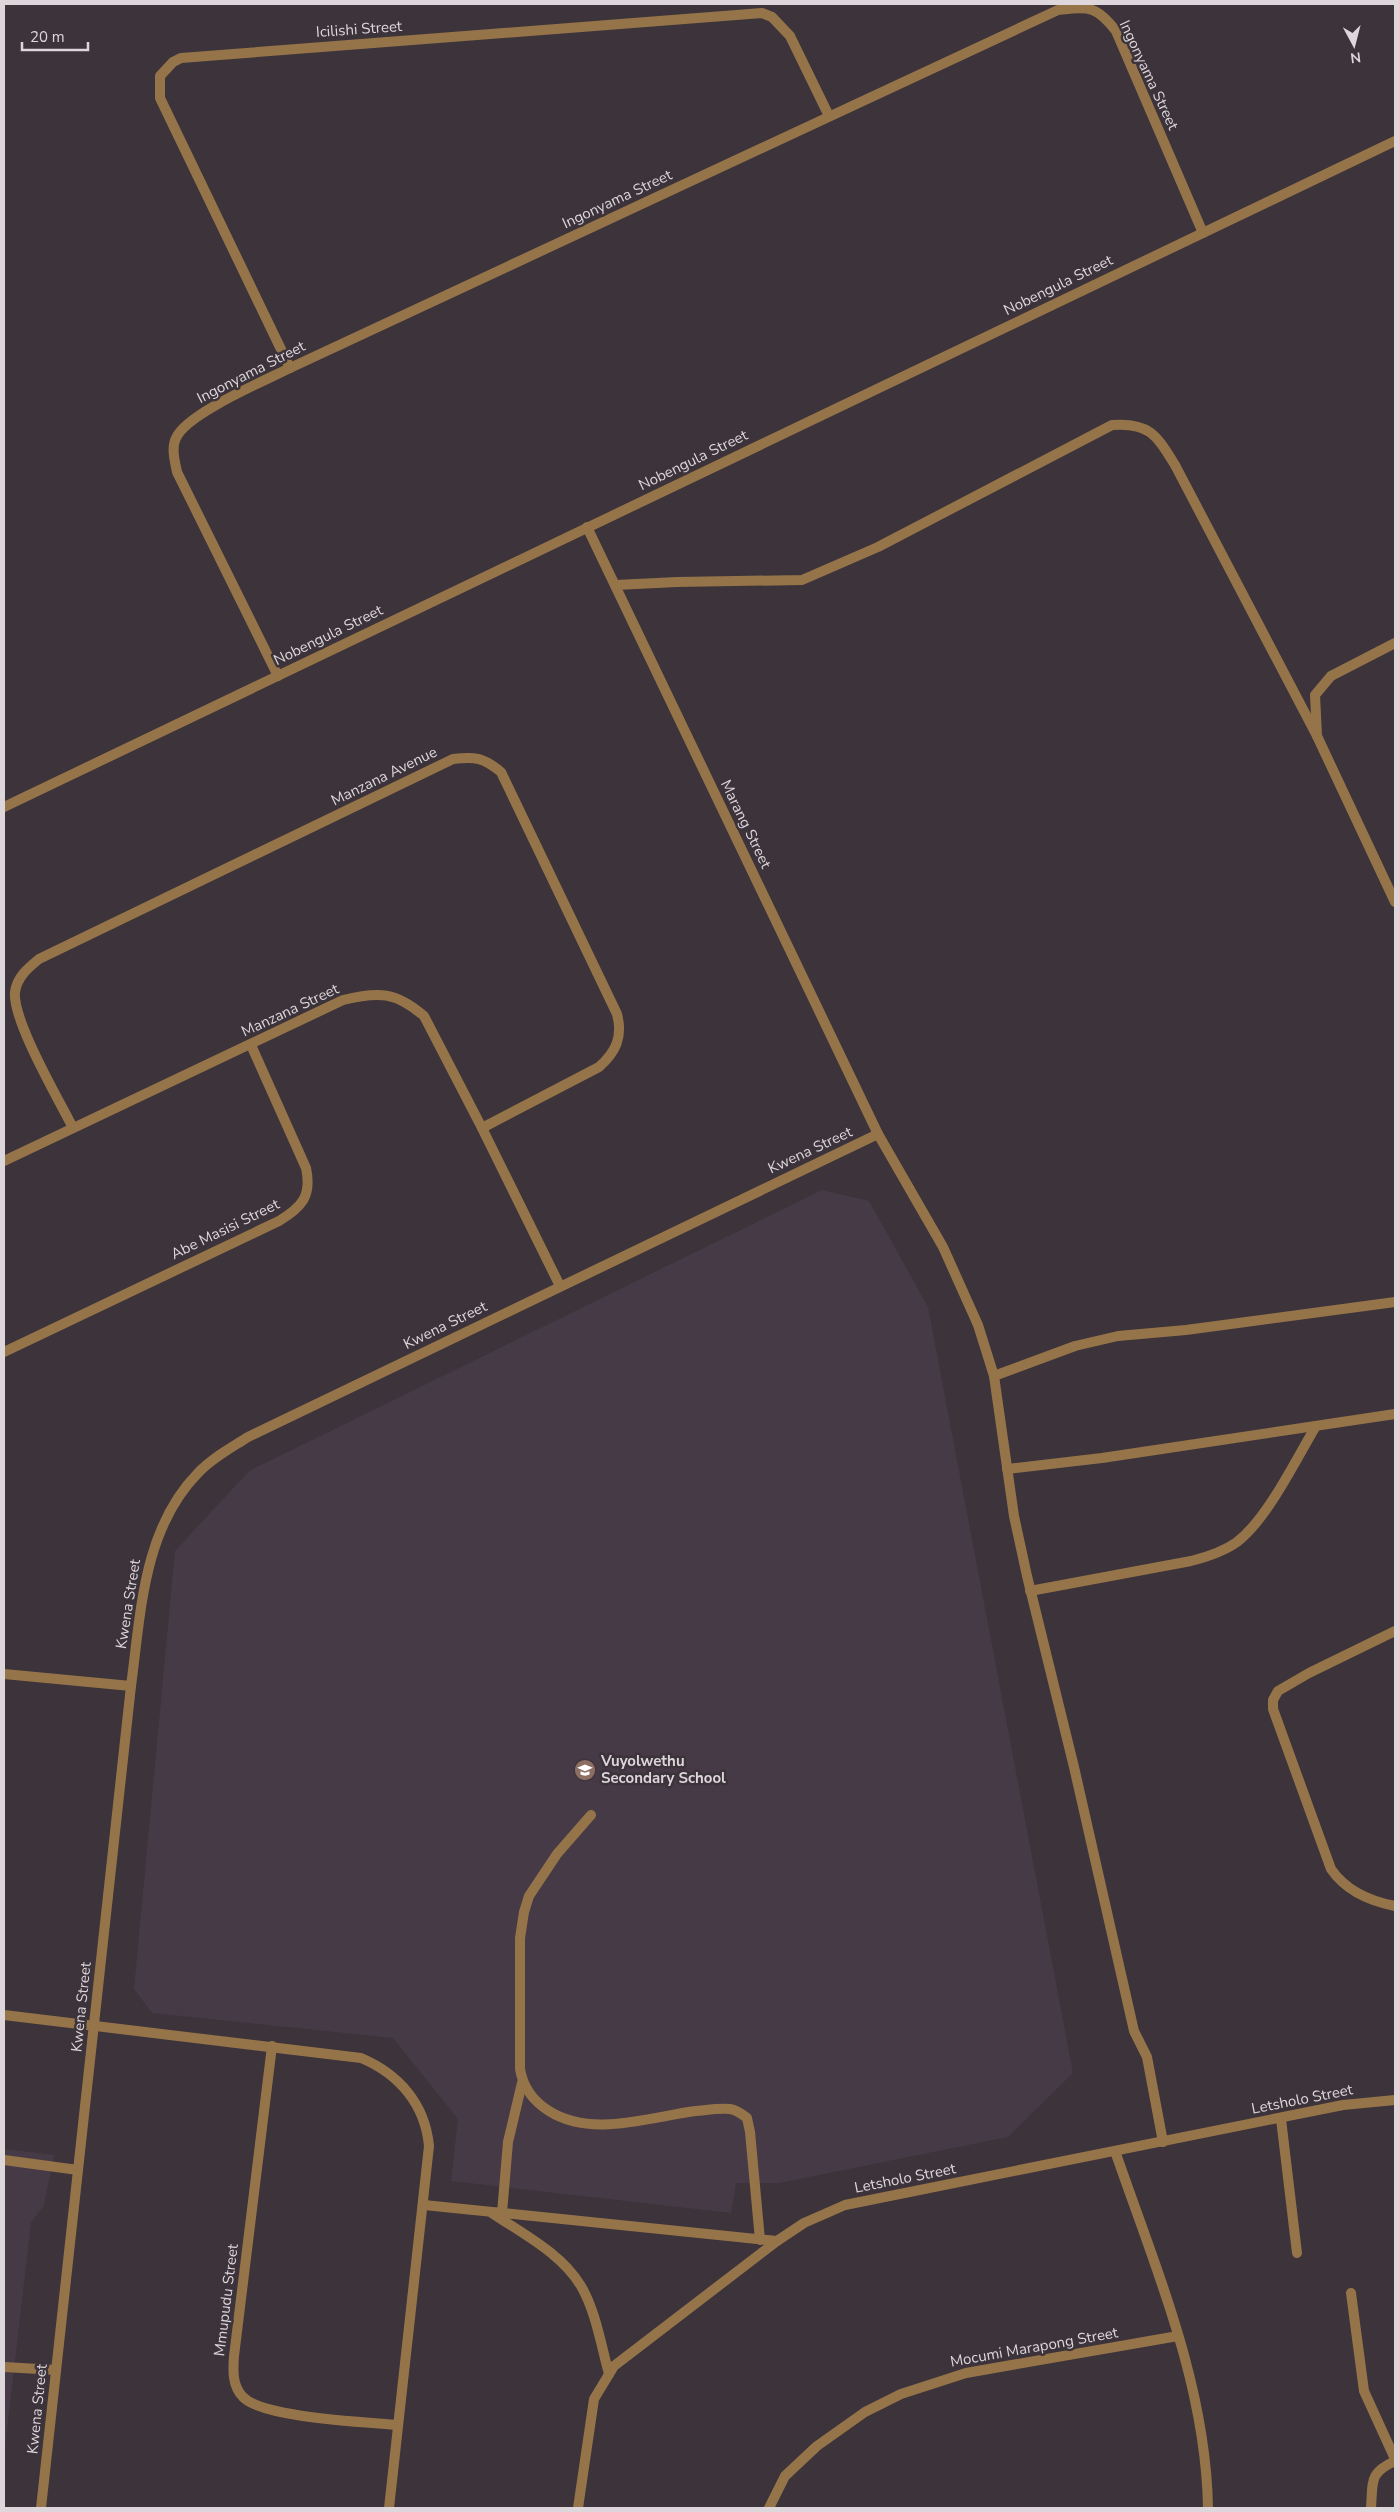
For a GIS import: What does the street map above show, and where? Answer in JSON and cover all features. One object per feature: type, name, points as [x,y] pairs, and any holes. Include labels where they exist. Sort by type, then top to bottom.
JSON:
[{"type":"street","name":"Ingonyama Street","points":[[278,676],[177,472],[174,456],[175,439],[182,427],[207,410],[290,368],[1058,10],[1090,8],[1104,15],[1116,31],[1203,233]]},
{"type":"street","name":"Icilishi Street","points":[[290,368],[160,98],[160,76],[172,62],[180,58],[762,13],[772,17],[790,36],[829,116]]},
{"type":"street","name":"Nobengula Street","points":[[4,807],[1395,141]]},
{"type":"street","points":[[616,585],[802,580],[878,547],[1112,425],[1132,424],[1157,436],[1175,465],[1318,736],[1395,902]]},
{"type":"street","name":"Marang Street","points":[[587,527],[878,1134],[943,1247],[978,1325],[994,1376],[1007,1469],[1030,1591],[1074,1767],[1134,2030],[1147,2057],[1163,2142]]},
{"type":"street","points":[[1318,736],[1315,695],[1322,684],[1336,672],[1395,642]]},
{"type":"street","name":"Manzana Avenue","points":[[73,1128],[17,1016],[15,991],[27,969],[39,959],[453,759],[466,758],[488,761],[501,772],[617,1014],[620,1026],[616,1047],[610,1058],[599,1067],[482,1128]]},
{"type":"street","name":"Manzana Street","points":[[4,1161],[251,1046],[343,1000],[373,993],[392,995],[411,1005],[424,1016],[560,1286]]},
{"type":"street","name":"Abe Masisi Street","points":[[4,1352],[279,1221],[302,1204],[308,1180],[306,1168],[251,1046]]},
{"type":"street","name":"Kwena Street","points":[[41,2508],[131,1686],[152,1554],[162,1524],[179,1494],[214,1458],[248,1437],[878,1134]]},
{"type":"street","points":[[994,1376],[1075,1346],[1118,1336],[1186,1330],[1395,1302]]},
{"type":"street","points":[[1007,1469],[1102,1458],[1395,1414]]},
{"type":"street","points":[[1030,1591],[1191,1561],[1223,1550],[1237,1542],[1259,1520],[1316,1426]]},
{"type":"street","points":[[1394,1635],[1309,1673],[1278,1691],[1273,1700],[1273,1709],[1331,1869],[1341,1884],[1377,1903],[1395,1906]]},
{"type":"street","points":[[4,1674],[131,1686]]},
{"type":"street","points":[[502,2213],[508,2142],[522,2083],[520,2069],[520,1938],[524,1912],[529,1896],[557,1854],[591,1815]]},
{"type":"street","points":[[4,2015],[361,2058],[393,2075],[416,2105],[428,2132],[429,2146],[424,2206],[389,2508]]},
{"type":"street","name":"Mmupudu Street","points":[[272,2046],[234,2356],[233,2372],[236,2384],[243,2397],[257,2406],[279,2412],[398,2425]]},
{"type":"street","points":[[522,2083],[540,2105],[558,2117],[583,2123],[607,2124],[716,2109],[737,2111],[747,2118],[750,2132],[760,2240]]},
{"type":"street","name":"Letsholo Street","points":[[578,2508],[590,2415],[594,2399],[614,2366],[776,2241],[804,2223],[845,2205],[1281,2119],[1343,2105],[1395,2100]]},
{"type":"street","points":[[1281,2119],[1297,2253]]},
{"type":"street","points":[[1115,2151],[1178,2336],[1192,2384],[1203,2447],[1208,2508]]},
{"type":"street","points":[[4,2160],[78,2170]]},
{"type":"street","points":[[424,2206],[776,2241]]},
{"type":"street","points":[[490,2212],[553,2254],[580,2286],[592,2313],[609,2374]]},
{"type":"street","points":[[1351,2293],[1364,2392],[1395,2460],[1380,2468],[1373,2479],[1371,2508]]},
{"type":"street","name":"Mocumi Marapong Street","points":[[769,2508],[772,2497],[785,2476],[817,2446],[865,2412],[901,2394],[966,2373],[1178,2336]]},
{"type":"street","points":[[4,2367],[56,2370]]},
{"type":"shaded area","name":"Vuyolwethu Secondary School","points":[[822,1190],[869,1201],[928,1307],[1073,2073],[1008,2137],[779,2183],[736,2183],[731,2213],[451,2181],[458,2119],[393,2038],[152,2013],[134,1989],[175,1551],[249,1471]]},
{"type":"shaded area","points":[[4,2149],[54,2155],[44,2205],[31,2223],[4,2455]]},
{"type":"place","name":"Vuyolwethu Secondary School","points":[[585,1770]]}]
